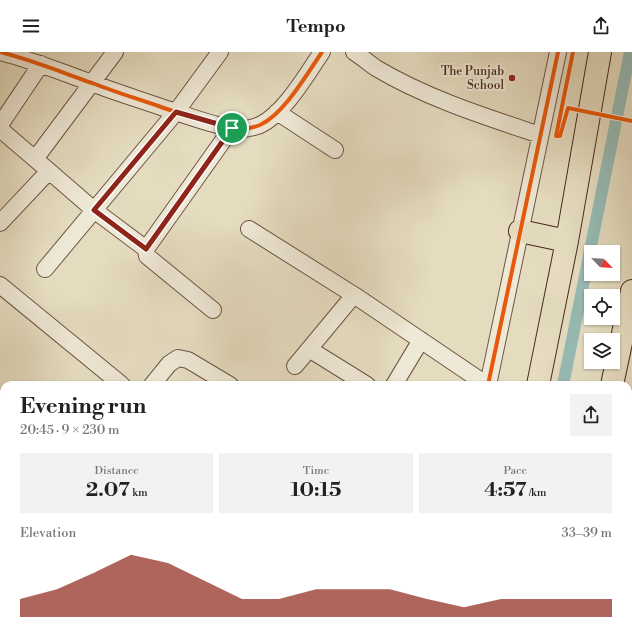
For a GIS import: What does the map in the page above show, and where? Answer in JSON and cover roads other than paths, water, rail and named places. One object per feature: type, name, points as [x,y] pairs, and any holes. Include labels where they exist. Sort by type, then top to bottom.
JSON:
[{"type":"highway","points":[[539,381],[567,241],[600,57]]},
{"type":"highway","points":[[520,231],[567,241]]},
{"type":"highway","points":[[613,381],[632,291]]},
{"type":"street","points":[[35,159],[115,52]]},
{"type":"street","points":[[44,269],[176,112],[220,52]]},
{"type":"street","points":[[11,53],[91,83],[176,112],[232,128],[247,129],[260,125],[272,118],[299,86],[322,52]]},
{"type":"street","points":[[354,52],[376,68],[410,86],[467,110],[540,136]]},
{"type":"street","points":[[488,381],[558,52]]},
{"type":"street","points":[[0,125],[41,64]]},
{"type":"street","points":[[277,112],[335,150]]},
{"type":"street","points":[[212,310],[147,256],[146,249],[232,128]]},
{"type":"street","points":[[0,129],[94,210],[146,249]]},
{"type":"street","points":[[0,223],[49,171]]},
{"type":"street","points":[[249,229],[354,295],[481,381]]},
{"type":"street","points":[[0,285],[117,381]]},
{"type":"street","points":[[295,366],[354,295]]},
{"type":"street","points":[[396,381],[421,340]]},
{"type":"street","points":[[309,349],[361,381]]},
{"type":"street","points":[[155,381],[169,364],[178,358],[188,360],[200,366],[224,381]]},
{"type":"waterway","points":[[564,381],[630,52]]},
{"type":"place","name":"The Punjab School","points":[[512,78]]}]
